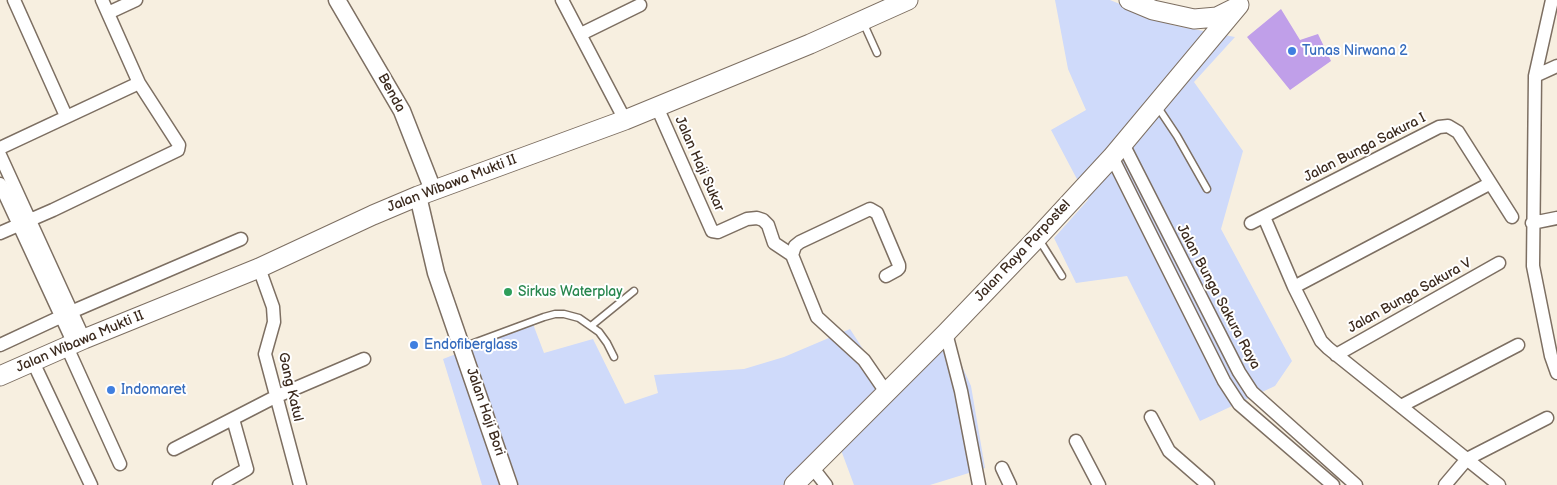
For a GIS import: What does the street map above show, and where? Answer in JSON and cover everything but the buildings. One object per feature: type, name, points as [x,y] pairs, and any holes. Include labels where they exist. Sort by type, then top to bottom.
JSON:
[{"type":"main road","name":"Jalan Wibawa Mukti II","points":[[0,376],[75,343],[259,268],[373,215],[426,193],[625,120],[908,0]]},
{"type":"main road","points":[[1128,0],[1152,5],[1194,19],[1217,17],[1244,3]]},
{"type":"main road","name":"Jalan Raya Parpostel","points":[[794,485],[946,333],[1038,237],[1117,150],[1244,3]]},
{"type":"street","points":[[14,0],[66,116]]},
{"type":"street","points":[[0,233],[178,150],[179,145],[138,83],[102,0]]},
{"type":"street","points":[[108,12],[136,0]]},
{"type":"street","name":"Benda","points":[[337,0],[402,111],[426,193]]},
{"type":"street","points":[[562,0],[625,120]]},
{"type":"street","points":[[1552,0],[1535,76],[1532,266],[1557,373]]},
{"type":"street","points":[[581,34],[640,5]]},
{"type":"street","points":[[1535,76],[1557,66]]},
{"type":"street","points":[[0,148],[138,83]]},
{"type":"street","name":"Jalan Haji Sukar","points":[[657,107],[712,231],[718,232],[748,219],[757,218],[763,220],[768,225],[774,243],[792,254]]},
{"type":"street","name":"Jalan Bunga Sakura I","points":[[1251,223],[1439,127],[1448,126],[1458,132],[1512,217]]},
{"type":"street","points":[[1117,150],[1167,266],[1224,381],[1239,404],[1333,485]]},
{"type":"street","name":"Jalan Bunga Sakura Raya","points":[[1117,150],[1180,259],[1238,372],[1252,392],[1356,485]]},
{"type":"street","points":[[0,155],[24,223],[66,314],[120,464]]},
{"type":"street","points":[[0,184],[24,223]]},
{"type":"street","points":[[1294,287],[1490,184]]},
{"type":"street","name":"Jalan Haji Bori","points":[[426,193],[436,273],[509,485]]},
{"type":"street","points":[[886,276],[897,270],[899,265],[877,213],[870,209],[800,242],[795,246],[792,254],[817,317],[864,360],[886,392]]},
{"type":"street","points":[[1264,217],[1294,287],[1322,341],[1336,355],[1499,485]]},
{"type":"street","points":[[1532,223],[1557,218]]},
{"type":"street","points":[[0,345],[66,314],[240,239]]},
{"type":"street","points":[[1167,266],[1180,259]]},
{"type":"street","name":"Jalan Bunga Sakura V","points":[[1336,355],[1499,263]]},
{"type":"street","name":"Gang Katul","points":[[259,268],[273,307],[274,322],[265,354],[300,485]]},
{"type":"street","points":[[946,333],[962,391],[979,485]]},
{"type":"street","points":[[1401,406],[1518,345]]},
{"type":"street","points":[[174,450],[275,397],[364,359]]},
{"type":"street","points":[[33,362],[91,485]]},
{"type":"street","points":[[1224,381],[1238,372]]},
{"type":"street","points":[[1151,417],[1169,451],[1208,485]]},
{"type":"street","points":[[1445,485],[1467,459],[1547,418]]},
{"type":"street","points":[[219,485],[247,469],[232,419]]},
{"type":"street","points":[[1076,441],[1096,484]]},
{"type":"street","points":[[812,467],[826,485]]},
{"type":"street","points":[[1002,468],[1010,485]]},
{"type":"lane","points":[[863,20],[877,53]]},
{"type":"lane","points":[[1156,104],[1177,136],[1206,189]]},
{"type":"lane","points":[[1038,237],[1062,276]]},
{"type":"lane","points":[[591,326],[634,290]]},
{"type":"lane","points":[[463,347],[555,314],[571,315],[599,332],[614,357]]},
{"type":"shaded area","points":[[1055,0],[1110,0],[1172,25],[1235,37],[1194,82],[1243,151],[1221,229],[1292,361],[1275,386],[1200,421],[1127,276],[1076,283],[1054,238],[1088,200],[1051,130],[1086,110],[1068,69]]},
{"type":"shaded area","points":[[533,324],[544,353],[593,339],[625,404],[658,393],[654,375],[744,369],[784,357],[850,329],[892,394],[948,335],[971,386],[985,468],[930,485],[854,485],[838,442],[795,485],[482,485],[443,359]]},
{"type":"place","name":"Tunas Nirwana 2","points":[[1292,51]]},
{"type":"place","name":"Sirkus Waterplay","points":[[508,292]]},
{"type":"place","name":"Endofiberglass","points":[[414,345]]},
{"type":"place","name":"Indomaret","points":[[111,390]]}]
